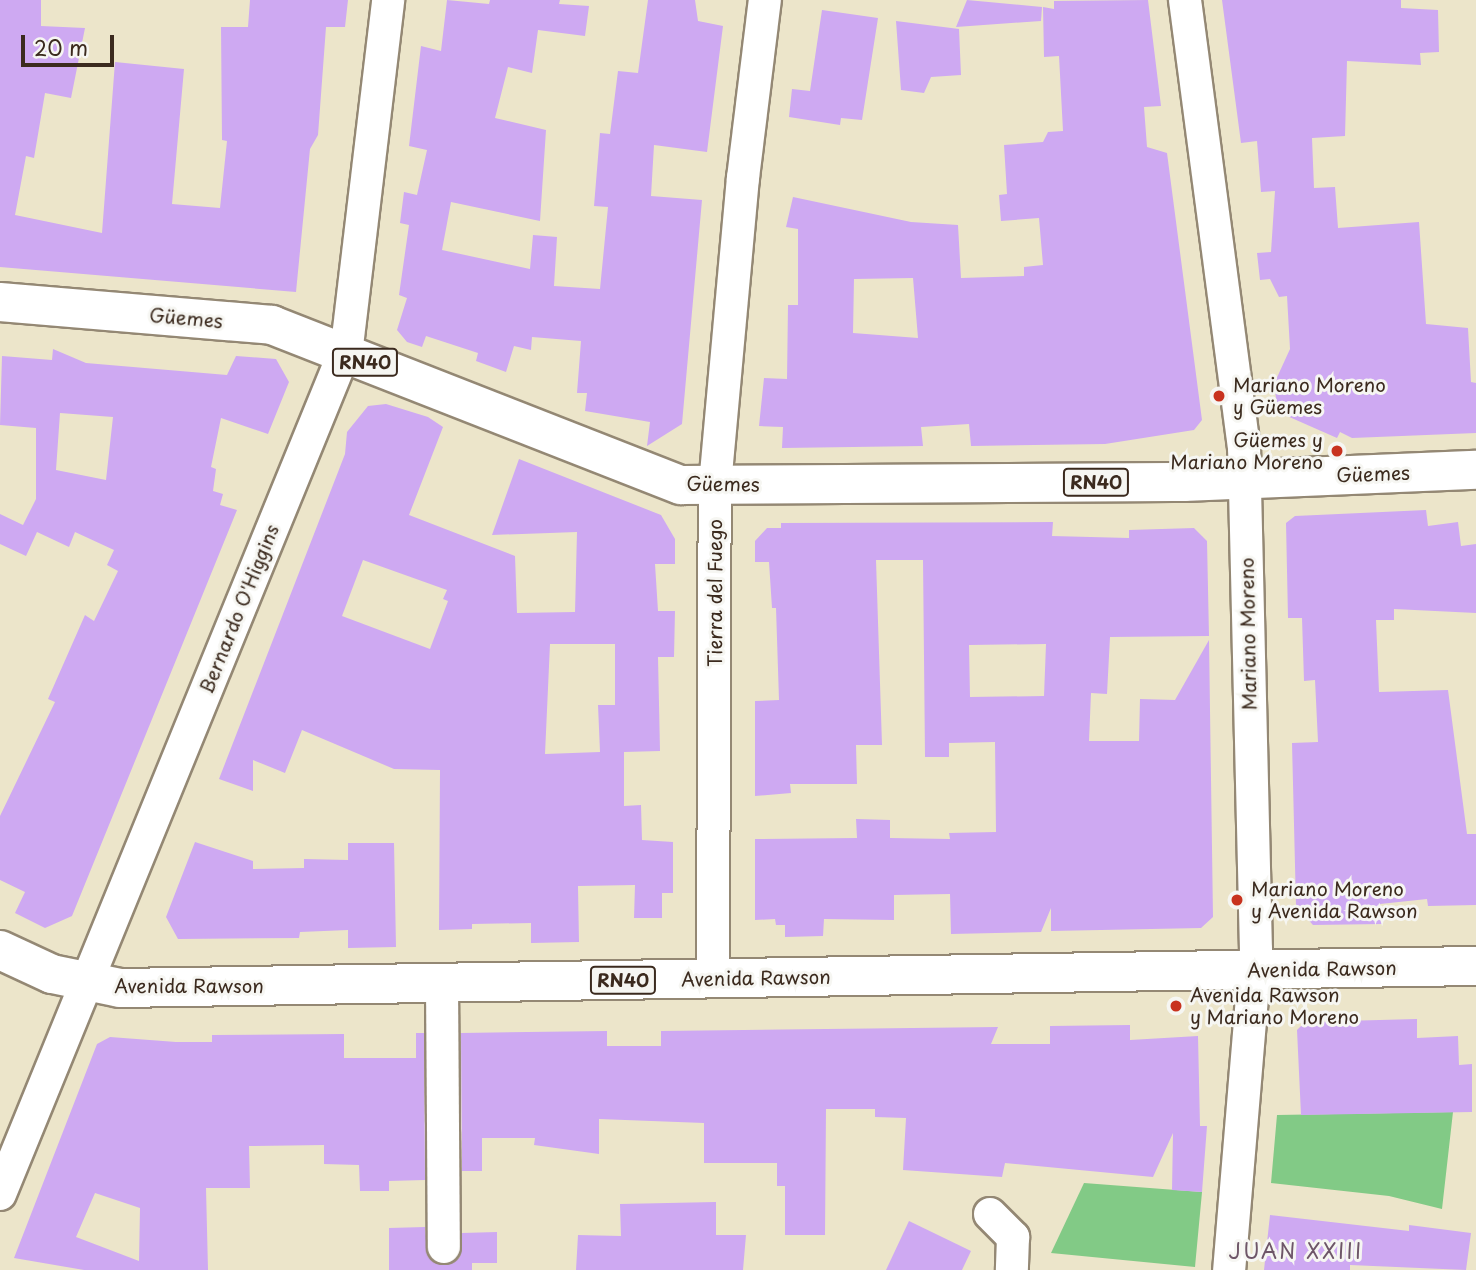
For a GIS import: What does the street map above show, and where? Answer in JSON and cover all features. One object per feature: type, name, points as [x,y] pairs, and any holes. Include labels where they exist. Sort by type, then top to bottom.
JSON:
[{"type":"main road","name":"Güemes","points":[[0,302],[272,325],[681,485],[1245,480],[1476,470]]},
{"type":"main road","name":"Avenida Rawson","points":[[0,950],[52,974],[86,984],[120,988],[1476,966]]},
{"type":"street","name":"Bernardo O'Higgins","points":[[0,1194],[344,353],[388,0]]},
{"type":"street","name":"Tierra del Fuego","points":[[713,979],[715,485],[743,178],[765,0]]},
{"type":"street","name":"Mariano Moreno","points":[[1185,0],[1245,480],[1254,970],[1229,1270]]},
{"type":"street","points":[[442,983],[444,1247]]},
{"type":"street","points":[[990,1214],[1013,1237],[1012,1270]]},
{"type":"green space","points":[[1453,1112],[1442,1209],[1389,1196],[1271,1183],[1277,1115]]},
{"type":"green space","points":[[1084,1183],[1202,1192],[1195,1267],[1051,1253]]},
{"type":"building","points":[[0,0],[41,0],[41,26],[85,28],[71,98],[45,93],[34,158],[26,156],[15,215],[102,233],[115,62],[184,69],[172,204],[220,208],[227,141],[222,140],[221,27],[248,27],[250,0],[348,0],[345,27],[326,27],[318,135],[310,149],[296,292],[0,267]]},
{"type":"building","points":[[447,0],[489,4],[490,0],[560,0],[559,4],[589,6],[585,36],[538,30],[532,73],[508,67],[495,118],[546,130],[540,221],[451,202],[442,250],[530,269],[533,235],[557,237],[554,286],[600,289],[608,207],[594,206],[600,133],[610,134],[618,71],[638,73],[648,0],[695,0],[698,21],[723,26],[707,152],[654,145],[651,196],[702,200],[682,424],[647,446],[650,422],[585,411],[587,393],[577,393],[581,341],[532,337],[531,350],[514,346],[506,372],[476,361],[478,353],[426,336],[422,347],[407,342],[397,330],[407,298],[399,295],[409,225],[400,223],[404,192],[417,195],[427,150],[409,146],[421,46],[441,51]]},
{"type":"building","points":[[967,0],[1042,7],[1041,21],[956,27]]},
{"type":"building","points":[[1148,0],[1161,106],[1144,107],[1147,147],[1167,153],[1202,420],[1194,430],[1105,444],[971,446],[969,424],[921,427],[923,446],[782,448],[783,427],[759,426],[764,378],[787,379],[788,305],[798,305],[798,229],[786,227],[793,197],[911,222],[958,225],[961,278],[1024,276],[1024,267],[1043,265],[1039,218],[1001,221],[999,195],[1007,194],[1004,145],[1043,142],[1048,132],[1063,131],[1059,56],[1044,57],[1043,7],[1054,9],[1054,1]],"holes":[[[913,278],[918,338],[853,333],[854,279]]]},
{"type":"building","points":[[1222,0],[1401,0],[1401,8],[1438,10],[1439,52],[1420,53],[1421,65],[1347,61],[1345,136],[1312,138],[1314,188],[1335,187],[1338,228],[1419,222],[1426,324],[1468,328],[1471,382],[1476,383],[1476,433],[1352,438],[1340,432],[1337,438],[1278,412],[1274,384],[1290,349],[1287,296],[1279,297],[1270,279],[1260,280],[1257,253],[1271,252],[1275,191],[1261,192],[1257,141],[1241,143]]},
{"type":"building","points":[[822,10],[878,18],[862,120],[841,118],[840,125],[789,117],[792,89],[810,91]]},
{"type":"building","points":[[896,21],[959,29],[961,75],[931,77],[924,93],[901,90]]},
{"type":"building","points":[[53,349],[86,363],[227,375],[236,356],[276,359],[289,382],[268,434],[221,418],[211,467],[216,469],[213,491],[223,494],[220,505],[237,510],[72,916],[45,928],[15,913],[25,892],[0,880],[0,816],[55,702],[48,699],[85,615],[94,621],[118,571],[107,565],[114,550],[75,532],[69,547],[37,532],[26,556],[0,544],[0,514],[23,525],[36,499],[36,428],[0,425],[2,356],[52,360]],"holes":[[[60,413],[113,417],[106,480],[56,470]]]},
{"type":"building","points":[[386,404],[428,417],[443,427],[409,515],[515,556],[517,613],[575,612],[577,532],[492,535],[519,459],[661,515],[675,539],[675,564],[655,564],[658,611],[675,611],[674,657],[658,657],[660,751],[624,752],[624,806],[641,805],[642,840],[673,842],[673,893],[662,893],[662,918],[634,918],[635,885],[578,886],[579,942],[531,943],[531,923],[472,924],[472,929],[439,930],[440,770],[394,769],[302,730],[285,773],[253,760],[253,791],[219,779],[345,454],[347,432],[368,406]],"holes":[[[363,560],[447,590],[443,599],[448,601],[430,649],[342,616]],[[550,644],[615,644],[615,705],[598,705],[600,752],[545,754]]]},
{"type":"building","points":[[1426,510],[1428,526],[1458,522],[1461,546],[1476,544],[1476,613],[1394,609],[1394,620],[1376,620],[1379,692],[1448,690],[1467,834],[1476,834],[1476,905],[1428,906],[1427,899],[1380,904],[1382,924],[1313,925],[1296,906],[1292,743],[1318,742],[1315,680],[1304,681],[1302,618],[1288,618],[1286,523],[1295,516]]},
{"type":"building","points":[[1053,522],[1052,536],[1129,538],[1129,530],[1194,528],[1207,541],[1209,636],[1110,637],[1107,694],[1091,693],[1089,741],[1139,741],[1140,699],[1175,700],[1209,640],[1213,917],[1201,928],[1051,931],[1051,908],[1041,932],[951,934],[950,894],[894,895],[894,920],[824,919],[823,936],[785,937],[785,925],[776,925],[775,919],[755,920],[755,839],[857,838],[856,819],[890,820],[890,838],[950,839],[949,833],[996,832],[995,742],[949,743],[949,757],[925,757],[923,560],[876,560],[882,745],[856,745],[857,784],[790,784],[791,793],[755,796],[755,701],[779,700],[776,608],[772,608],[769,562],[755,562],[755,541],[767,528],[781,528],[781,523]],"holes":[[[1046,644],[1044,696],[970,697],[969,645]]]},
{"type":"building","points":[[195,842],[253,861],[253,869],[304,868],[304,859],[348,860],[348,843],[394,843],[396,947],[348,948],[348,930],[300,932],[299,938],[178,939],[166,917]]},
{"type":"building","points":[[1417,1019],[1417,1038],[1458,1036],[1459,1065],[1472,1064],[1472,1112],[1301,1115],[1297,1030],[1305,1022]]},
{"type":"building","points":[[1130,1025],[1130,1040],[1198,1036],[1200,1126],[1207,1126],[1202,1192],[1172,1190],[1173,1133],[1153,1177],[1005,1163],[1002,1177],[903,1170],[906,1118],[875,1117],[875,1109],[826,1109],[825,1235],[785,1235],[785,1186],[777,1186],[777,1163],[704,1163],[704,1123],[599,1119],[599,1154],[534,1145],[535,1138],[482,1138],[482,1171],[462,1171],[461,1033],[607,1031],[607,1046],[661,1046],[661,1031],[998,1027],[991,1044],[1050,1044],[1050,1026]]},
{"type":"building","points":[[416,1033],[424,1033],[425,1180],[389,1181],[389,1191],[360,1191],[359,1165],[324,1164],[324,1145],[249,1146],[250,1188],[206,1188],[208,1270],[84,1270],[14,1258],[97,1044],[110,1037],[212,1042],[212,1035],[344,1034],[344,1058],[416,1058]],"holes":[[[95,1193],[140,1208],[139,1261],[76,1237]]]},
{"type":"building","points":[[716,1202],[716,1235],[746,1235],[743,1270],[576,1270],[578,1235],[621,1236],[620,1204]]},
{"type":"building","points":[[1270,1215],[1409,1231],[1409,1225],[1471,1233],[1466,1270],[1350,1265],[1350,1270],[1264,1270]]},
{"type":"building","points":[[909,1221],[971,1251],[962,1270],[886,1270]]},
{"type":"building","points":[[425,1227],[428,1256],[436,1263],[453,1263],[460,1257],[462,1233],[497,1232],[497,1263],[472,1263],[472,1270],[389,1270],[389,1228]]},
{"type":"place","name":"Mariano Moreno y Güemes","points":[[1219,396]]},
{"type":"place","name":"Güemes y Mariano Moreno","points":[[1337,451]]},
{"type":"place","name":"Mariano Moreno y Avenida Rawson","points":[[1237,900]]},
{"type":"place","name":"Avenida Rawson y Mariano Moreno","points":[[1176,1006]]},
{"type":"district","name":"JUAN XXIII","points":[[1296,1250]]}]
